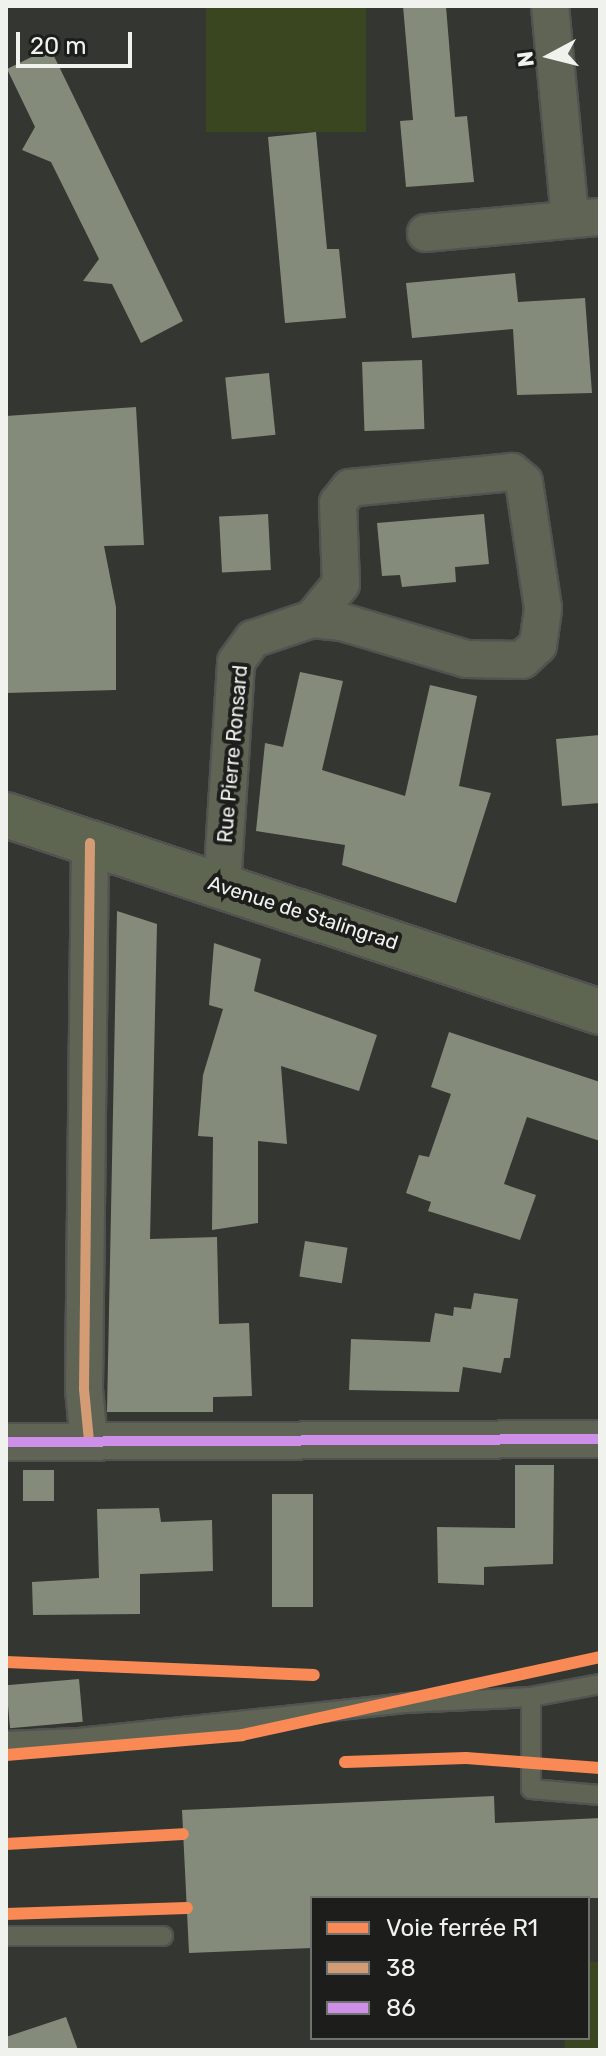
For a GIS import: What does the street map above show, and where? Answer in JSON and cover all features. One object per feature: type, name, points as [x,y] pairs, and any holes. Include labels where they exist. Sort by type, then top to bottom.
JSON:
[{"type":"main road","name":"Avenue de Stalingrad","points":[[6,815],[600,1012]]},
{"type":"street","points":[[426,233],[585,218],[550,6]]},
{"type":"street","name":"Rue Pierre Ronsard","points":[[222,886],[236,662],[253,639],[312,619],[342,622],[466,659],[522,660],[538,645],[543,608],[524,482],[512,472],[350,488],[338,503],[341,584],[312,619]]},
{"type":"street","points":[[89,1441],[84,1389],[90,843]]},
{"type":"street","points":[[6,1442],[600,1439]]},
{"type":"lane","points":[[6,1741],[79,1738],[405,1703],[531,1697],[600,1684]]},
{"type":"lane","points":[[531,1697],[531,1789],[600,1795]]},
{"type":"lane","points":[[6,1936],[163,1936]]},
{"type":"green space","points":[[206,6],[366,6],[366,132],[206,132]]},
{"type":"green space","points":[[590,1962],[600,1962],[600,2050],[564,2050],[565,2040],[590,2040]]},
{"type":"building","points":[[403,6],[446,6],[455,117],[467,116],[474,182],[406,187],[400,121],[413,120]]},
{"type":"building","points":[[50,48],[183,321],[141,343],[112,284],[83,281],[99,259],[51,162],[22,150],[35,127],[7,69]]},
{"type":"building","points":[[316,132],[327,249],[339,249],[346,318],[285,323],[268,137]]},
{"type":"building","points":[[515,273],[518,302],[585,298],[592,393],[517,395],[513,329],[412,338],[406,283]]},
{"type":"building","points":[[422,360],[424,429],[364,431],[362,362]]},
{"type":"building","points":[[269,373],[275,435],[232,439],[225,378]]},
{"type":"building","points":[[136,407],[144,545],[104,546],[116,607],[116,690],[6,693],[6,416]]},
{"type":"building","points":[[268,514],[271,570],[222,572],[219,517]]},
{"type":"building","points":[[484,514],[489,564],[455,567],[456,582],[402,587],[400,575],[382,576],[377,523]]},
{"type":"building","points":[[300,672],[343,681],[322,770],[405,796],[430,685],[477,696],[459,786],[491,793],[456,903],[342,865],[345,845],[256,831],[265,743],[283,747]]},
{"type":"building","points":[[600,735],[600,803],[562,806],[556,739]]},
{"type":"building","points":[[117,911],[157,924],[150,1239],[217,1237],[219,1324],[249,1323],[252,1396],[213,1397],[213,1412],[107,1412]]},
{"type":"building","points":[[214,943],[261,959],[254,991],[377,1035],[359,1091],[281,1066],[287,1144],[258,1141],[258,1223],[212,1230],[213,1137],[198,1136],[203,1075],[223,1009],[209,1005]]},
{"type":"building","points":[[449,1032],[600,1082],[600,1141],[527,1117],[504,1184],[536,1195],[520,1240],[428,1211],[431,1202],[406,1193],[419,1155],[429,1157],[451,1094],[431,1087]]},
{"type":"building","points":[[305,1241],[347,1248],[342,1283],[299,1277]]},
{"type":"building","points":[[474,1293],[518,1299],[510,1358],[504,1358],[501,1373],[463,1367],[459,1392],[349,1390],[351,1339],[430,1342],[435,1313],[453,1316],[454,1307],[471,1309]]},
{"type":"building","points":[[515,1465],[554,1465],[553,1564],[484,1567],[484,1585],[438,1583],[437,1527],[515,1528]]},
{"type":"building","points":[[23,1470],[54,1470],[54,1501],[23,1501]]},
{"type":"building","points":[[272,1494],[313,1494],[313,1607],[272,1607]]},
{"type":"building","points":[[159,1508],[161,1522],[212,1520],[213,1571],[140,1574],[140,1614],[33,1615],[32,1582],[99,1578],[97,1509]]},
{"type":"building","points":[[79,1679],[83,1722],[10,1728],[6,1685]]},
{"type":"building","points":[[494,1796],[495,1823],[600,1818],[600,1898],[310,1896],[310,1948],[189,1953],[182,1810]]},
{"type":"building","points":[[66,2017],[78,2050],[6,2050],[6,2037]]},
{"type":"rail line","name":"R1","points":[[6,1755],[242,1735],[600,1657]]},
{"type":"rail line","name":"R1","points":[[6,1662],[314,1675]]},
{"type":"rail line","name":"R1","points":[[345,1762],[466,1758],[600,1768]]},
{"type":"rail line","name":"R1","points":[[6,1844],[183,1834]]},
{"type":"rail line","name":"R1","points":[[6,1914],[187,1908]]},
{"type":"transit line","name":"38","points":[[89,1441],[84,1389],[90,843]]},
{"type":"transit line","name":"86","points":[[6,1442],[600,1439]]}]
